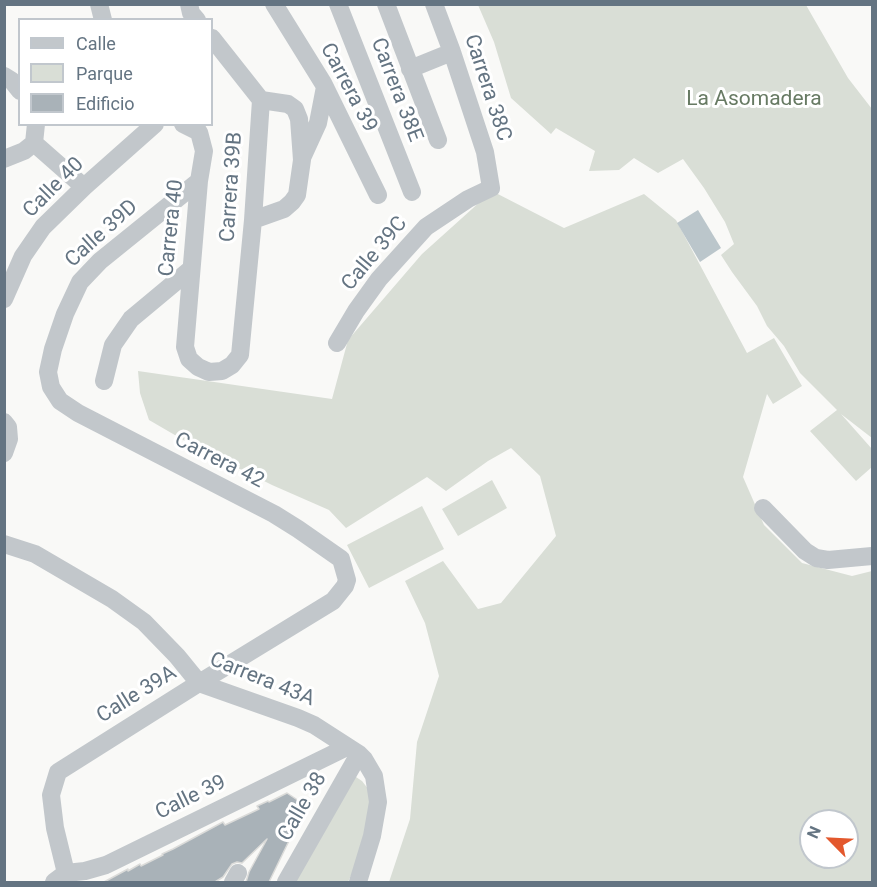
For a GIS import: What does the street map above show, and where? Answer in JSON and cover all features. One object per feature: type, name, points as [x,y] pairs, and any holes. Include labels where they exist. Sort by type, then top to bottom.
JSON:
[{"type":"street","points":[[189,4],[191,13],[195,18]]},
{"type":"street","name":"Carrera 39","points":[[274,4],[325,87],[378,195]]},
{"type":"street","name":"Carrera 38E","points":[[338,4],[412,192]]},
{"type":"street","points":[[386,4],[438,140]]},
{"type":"street","name":"Carrera 38C","points":[[434,4],[485,152],[491,188]]},
{"type":"street","points":[[213,39],[261,100],[288,104],[295,109],[299,119],[302,160],[297,195],[284,209],[253,220]]},
{"type":"street","points":[[410,69],[452,52]]},
{"type":"street","points":[[4,76],[18,88]]},
{"type":"street","points":[[302,160],[318,123],[325,87]]},
{"type":"street","name":"Carrera 39B","points":[[185,347],[189,359],[198,367],[209,372],[222,371],[240,355],[253,220],[261,100]]},
{"type":"street","points":[[4,159],[24,152],[34,143],[36,126]]},
{"type":"street","name":"Calle 40","points":[[4,299],[22,256],[43,227],[153,126]]},
{"type":"street","name":"Carrera 40","points":[[185,347],[199,181],[204,151],[199,132],[187,126]]},
{"type":"street","points":[[34,143],[84,188]]},
{"type":"street","name":"Calle 39D","points":[[48,372],[65,315],[80,282],[100,261],[199,181]]},
{"type":"street","name":"Calle 39C","points":[[337,343],[379,279],[426,227],[491,188]]},
{"type":"street","points":[[104,381],[113,345],[131,319],[191,269]]},
{"type":"street","name":"Carrera 42","points":[[48,372],[51,387],[60,401],[274,514],[341,559],[346,580],[345,586],[333,601]]},
{"type":"street","points":[[4,422],[8,427],[9,439],[4,453]]},
{"type":"street","points":[[763,508],[805,551],[816,558],[828,560],[873,556]]},
{"type":"street","name":"Carrera 43A","points":[[4,543],[35,554],[112,599],[144,622],[169,647],[199,683],[314,725],[353,751]]},
{"type":"street","name":"Calle 39A","points":[[60,878],[51,795],[58,772],[333,601]]},
{"type":"street","points":[[353,751],[364,759],[374,776],[378,802],[374,829],[358,882]]},
{"type":"street","name":"Calle 39","points":[[60,878],[106,866],[353,751]]},
{"type":"street","name":"Calle 38","points":[[286,882],[353,751]]},
{"type":"green space","name":"La Asomadera","points":[[478,5],[806,5],[848,78],[872,109],[872,438],[841,414],[872,449],[872,467],[856,481],[810,431],[837,410],[800,373],[721,255],[734,244],[725,222],[683,159],[658,173],[634,158],[619,170],[589,171],[595,151],[556,128],[551,134],[511,98],[494,42]]},
{"type":"green space","points":[[492,191],[564,228],[644,194],[676,220],[747,353],[774,338],[802,386],[773,404],[767,394],[743,477],[764,525],[802,563],[852,576],[872,571],[872,882],[389,882],[410,819],[417,742],[439,676],[425,623],[405,581],[443,561],[478,609],[501,603],[556,536],[540,476],[511,448],[488,461],[446,491],[427,477],[346,528],[329,510],[272,485],[192,445],[149,420],[140,393],[138,371],[332,399],[348,340],[422,254]]},
{"type":"green space","points":[[492,480],[507,508],[458,536],[442,509]]},
{"type":"green space","points":[[422,506],[444,549],[369,588],[347,545]]},
{"type":"green space","points":[[353,775],[369,790],[371,802],[360,856],[348,882],[295,882]]},
{"type":"shaded area","points":[[698,210],[721,248],[700,262],[677,223]]},
{"type":"building","points":[[287,793],[299,801],[303,812],[269,882],[246,882],[267,839],[242,863],[232,864],[223,877],[215,882],[104,882],[128,869],[128,871],[140,864],[141,866],[163,855],[223,822],[225,825],[259,809],[257,806]]}]
